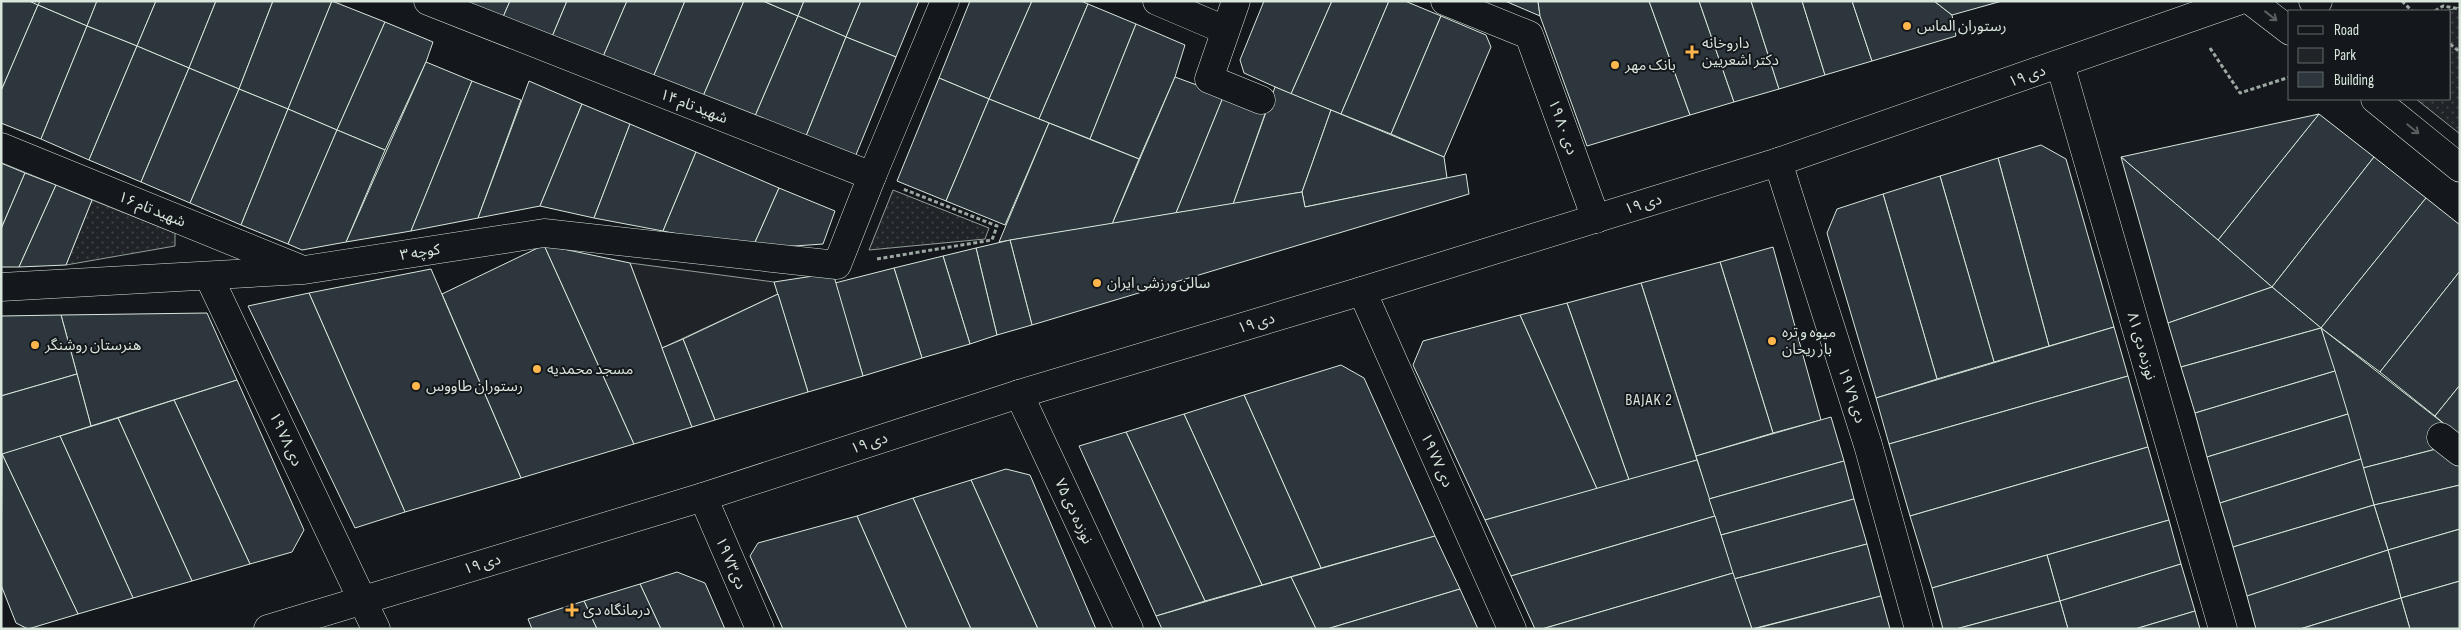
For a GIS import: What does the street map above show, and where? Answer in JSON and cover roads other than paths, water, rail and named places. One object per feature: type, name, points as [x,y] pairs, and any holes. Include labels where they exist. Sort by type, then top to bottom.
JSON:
[{"type":"street","name":"شهید تام ۱۴","points":[[428,1],[872,176]]},
{"type":"street","points":[[872,176],[946,1]]},
{"type":"street","points":[[1157,1],[1225,30]]},
{"type":"street","points":[[1236,1],[1208,79],[1261,100]]},
{"type":"street","name":"۱۹ دی ۸۰","points":[[1445,1],[1530,35],[1596,218]]},
{"type":"street","name":"۱۹ دی","points":[[268,629],[703,497],[1019,394],[1362,292],[1778,162],[2238,1]]},
{"type":"street","points":[[2251,1],[2288,29]]},
{"type":"street","name":"نوزده دی ۸۱","points":[[2060,64],[2223,629]]},
{"type":"street","points":[[2376,100],[2460,168]]},
{"type":"street","name":"شهید تام ۱۶","points":[[1,147],[304,270]]},
{"type":"street","name":"۱۹ دی ۷۹","points":[[1778,162],[1868,445],[1919,629]]},
{"type":"street","name":"کوچه ۳","points":[[1,287],[209,277],[304,270],[544,233],[837,265],[872,176]]},
{"type":"street","name":"۱۹ دی ۷۸","points":[[209,277],[376,629]]},
{"type":"street","name":"۱۹ دی ۷۷","points":[[1362,292],[1512,629]]},
{"type":"street","name":"نوزده دی ۷۵","points":[[1019,394],[1129,629]]},
{"type":"street","name":"۱۹ دی۷۳","points":[[703,497],[760,629]]},
{"type":"place","name":"رستوران الماس","points":[[1907,26]]},
{"type":"place","name":"داروخانه دکتر اشعریین","points":[[1692,52]]},
{"type":"place","name":"بانک مهر","points":[[1615,65]]},
{"type":"place","name":"سالن ورزشی ایران","points":[[1097,283]]},
{"type":"place","name":"میوه و تره بار ریحان","points":[[1772,341]]},
{"type":"place","name":"هنرستان روشنگر","points":[[35,345]]},
{"type":"place","name":"مسجد محمدیه","points":[[537,369]]},
{"type":"place","name":"رستوران طاووس","points":[[416,386]]},
{"type":"place","name":"درمانگاه دی","points":[[572,610]]},
{"type":"district","name":"BAJAK 2","points":[[1649,399]]}]
